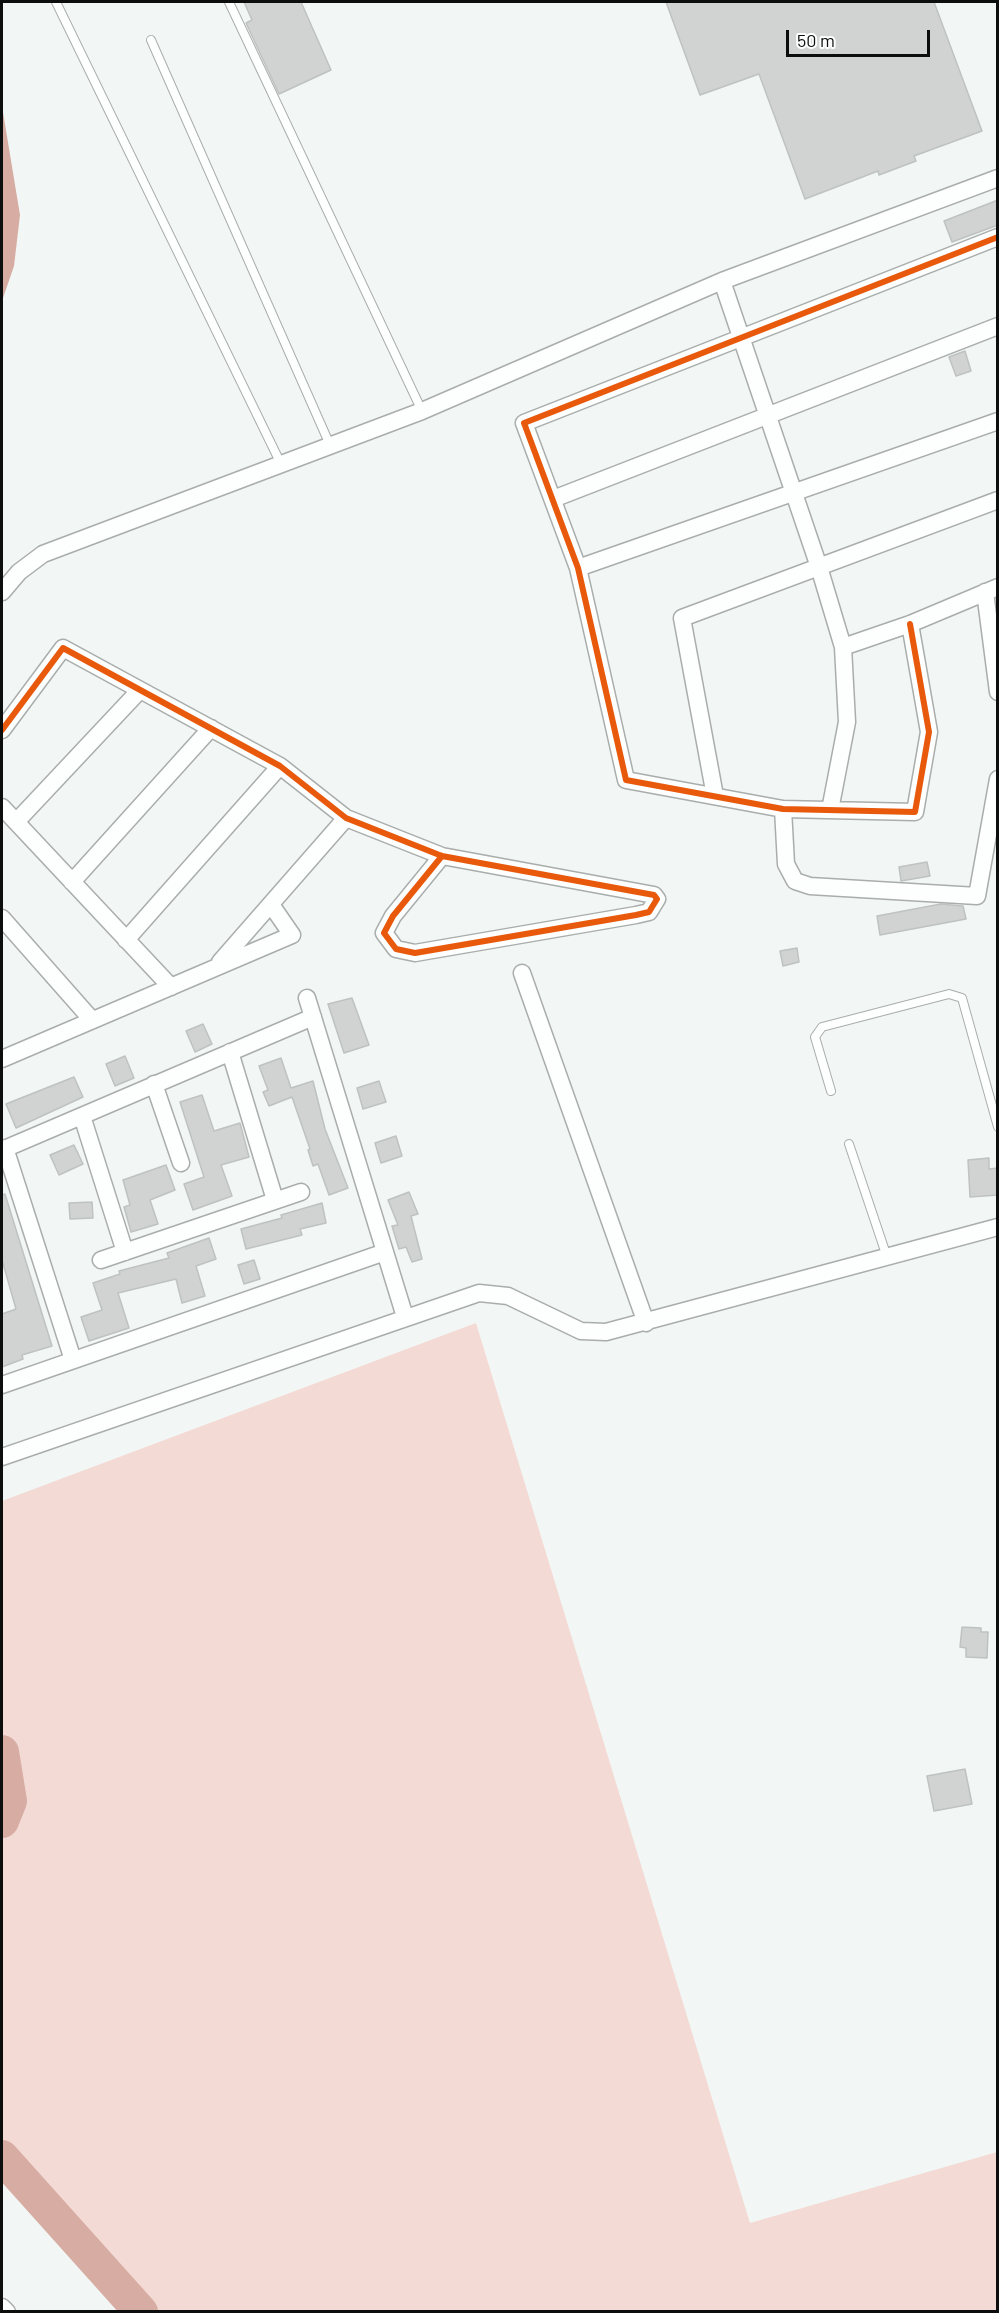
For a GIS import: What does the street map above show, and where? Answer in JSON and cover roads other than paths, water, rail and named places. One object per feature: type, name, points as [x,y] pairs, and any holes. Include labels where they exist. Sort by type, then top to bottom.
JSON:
[{"type":"street","points":[[2,592],[19,572],[43,554],[422,411],[722,281],[998,178]]},
{"type":"street","points":[[910,624],[929,732],[915,812],[783,809],[626,780],[578,568],[524,423],[998,237]]},
{"type":"street","points":[[722,281],[819,567],[843,647],[848,722],[830,810]]},
{"type":"street","points":[[553,499],[998,326]]},
{"type":"street","points":[[578,568],[998,421]]},
{"type":"street","points":[[715,796],[682,618],[998,500]]},
{"type":"street","points":[[843,647],[910,624],[991,589],[998,692]]},
{"type":"street","points":[[2,730],[63,648],[280,766],[346,818],[441,856],[654,895],[657,899],[649,912],[636,915],[415,953],[396,949],[384,933],[393,916],[441,856]]},
{"type":"street","points":[[16,822],[140,690]]},
{"type":"street","points":[[72,882],[210,728]]},
{"type":"street","points":[[126,940],[280,766]]},
{"type":"street","points":[[783,809],[786,864],[795,881],[810,886],[976,896],[998,779]]},
{"type":"street","points":[[2,807],[171,987]]},
{"type":"street","points":[[215,968],[272,906],[346,818]]},
{"type":"street","points":[[5,1052],[92,1020],[292,935],[272,906]]},
{"type":"street","points":[[2,918],[92,1020]]},
{"type":"street","points":[[522,973],[646,1323]]},
{"type":"street","points":[[306,998],[405,1317]]},
{"type":"street","points":[[73,1360],[3,1149],[312,1017]]},
{"type":"street","points":[[230,1052],[274,1200]]},
{"type":"street","points":[[154,1084],[181,1162]]},
{"type":"street","points":[[82,1116],[125,1252]]},
{"type":"street","points":[[101,1260],[301,1192]]},
{"type":"street","points":[[2,1457],[479,1293],[508,1296],[581,1331],[606,1332],[998,1227]]},
{"type":"street","points":[[2,1385],[385,1252]]},
{"type":"street","points":[[2,2307],[7,2312]]},
{"type":"lane","points":[[56,2],[281,464]]},
{"type":"lane","points":[[229,2],[422,411]]},
{"type":"lane","points":[[150,40],[330,445]]},
{"type":"lane","points":[[831,1091],[815,1037],[822,1027],[949,994],[962,998],[998,1127]]},
{"type":"lane","points":[[849,1144],[887,1257]]},
{"type":"waterway","points":[[2,1752],[10,1801],[2,1821]]},
{"type":"waterway","points":[[2,2157],[141,2312]]}]
